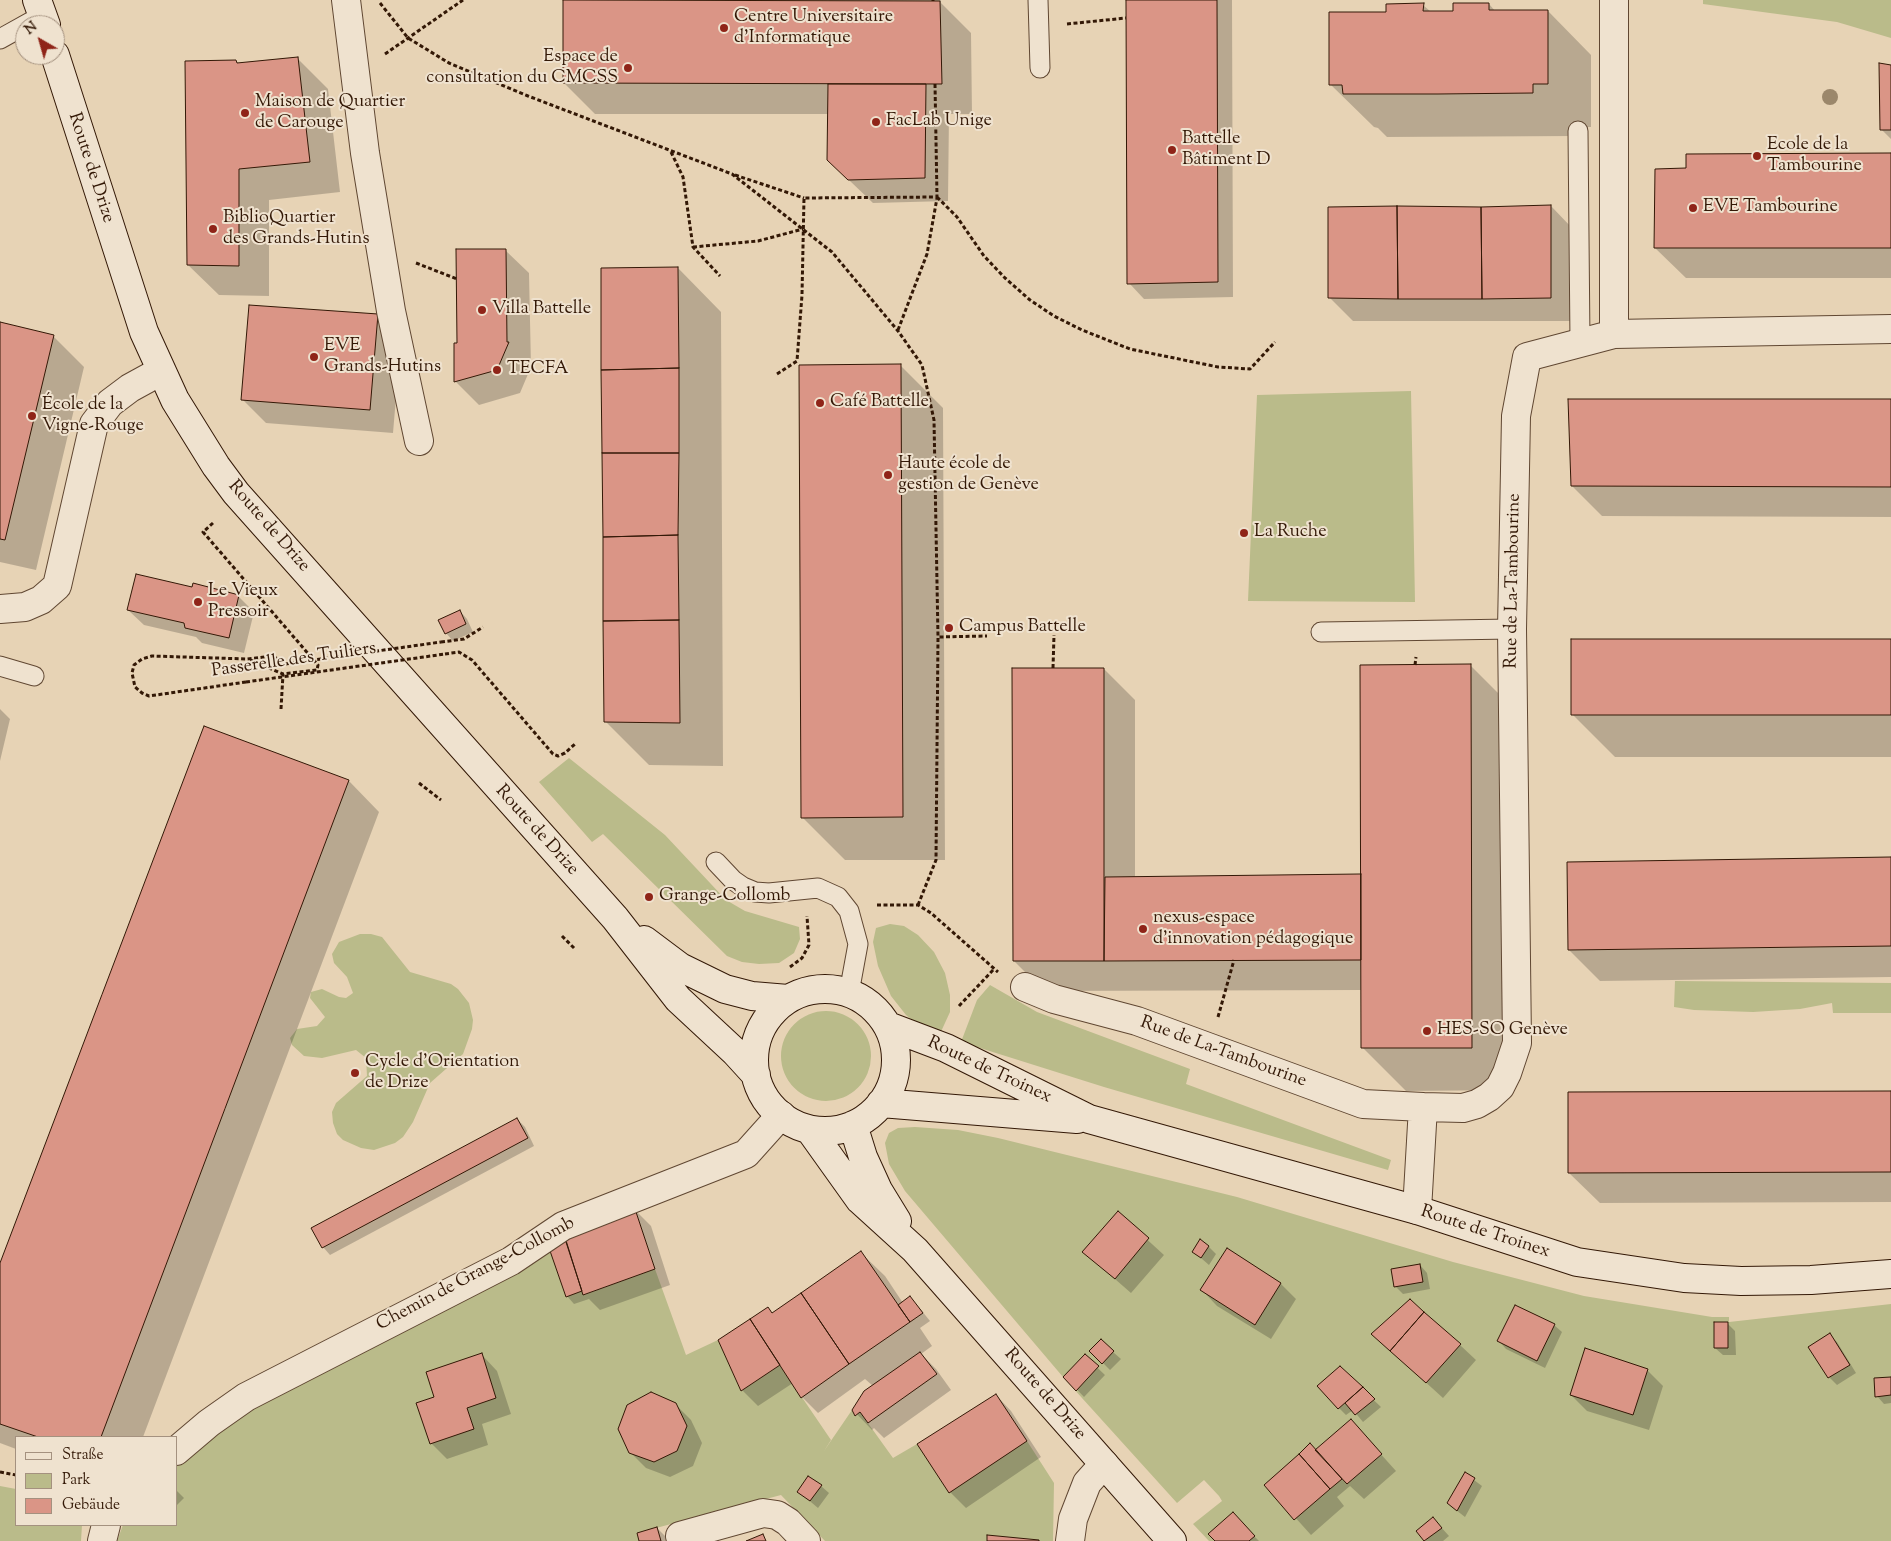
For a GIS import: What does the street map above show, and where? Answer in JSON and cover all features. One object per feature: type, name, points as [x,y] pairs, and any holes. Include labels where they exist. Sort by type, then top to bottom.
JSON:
[{"type":"street","points":[[346,0],[354,76],[380,249],[391,311],[420,440]]},
{"type":"street","points":[[1614,0],[1614,334]]},
{"type":"street","name":"Route de Drize","points":[[58,65],[131,294],[162,371],[193,431],[236,493],[615,918],[678,999],[735,1052],[756,1075]]},
{"type":"street","name":"Rue de La-Tambourine","points":[[1025,987],[1054,999],[1137,1021],[1363,1104],[1463,1108],[1477,1104],[1489,1097],[1500,1086],[1508,1073],[1517,1043],[1512,629],[1516,416],[1527,357],[1614,334],[1891,329]]},
{"type":"street","points":[[2,612],[25,607],[41,600],[57,586],[94,424],[110,403],[130,388],[162,371]]},
{"type":"street","name":"Route de Drize","points":[[615,918],[680,967],[702,979],[725,989],[752,996],[788,999]]},
{"type":"street","name":"Route de Drize","points":[[829,989],[849,993],[865,1000],[878,1012],[888,1026],[895,1046],[896,1066],[891,1085],[882,1103],[869,1116],[853,1125],[832,1130],[810,1130],[795,1124],[781,1115],[770,1104],[761,1090],[756,1075],[755,1053],[760,1032],[772,1014],[788,999],[808,991],[829,989]]},
{"type":"street","name":"Route de Troinex","points":[[888,1026],[946,1048],[1089,1120]]},
{"type":"street","name":"Route de Troinex","points":[[882,1103],[1089,1120],[1416,1210],[1577,1262],[1646,1273],[1741,1282],[1811,1280],[1891,1274]]},
{"type":"street","points":[[1416,1210],[1423,1107]]},
{"type":"street","name":"Chemin de Grange-Collomb","points":[[178,1449],[209,1423],[246,1397],[511,1261],[564,1226],[746,1154],[781,1115]]},
{"type":"street","name":"Route de Drize","points":[[853,1125],[863,1157],[878,1190],[915,1250]]},
{"type":"street","name":"Route de Drize","points":[[810,1130],[860,1200],[915,1250],[1172,1541]]},
{"type":"street","points":[[1070,1541],[1072,1519],[1087,1483],[1104,1464]]},
{"type":"street","points":[[680,1536],[763,1513],[777,1515],[788,1522],[806,1541]]},
{"type":"street","points":[[102,1541],[106,1526]]},
{"type":"lane","points":[[1038,0],[1040,68]]},
{"type":"lane","points":[[0,39],[42,13]]},
{"type":"lane","points":[[1578,130],[1580,342]]},
{"type":"lane","points":[[1321,632],[1512,629]]},
{"type":"lane","points":[[0,666],[34,676]]},
{"type":"lane","points":[[716,862],[733,880],[755,892],[769,894],[803,888],[818,888],[838,897],[849,911],[858,944],[849,993]]},
{"type":"path","points":[[379,0],[408,38],[449,63],[732,174],[804,198],[937,197],[957,217],[984,256],[1030,300],[1054,316],[1082,330],[1130,349],[1218,367],[1250,369],[1275,342]]},
{"type":"path","points":[[354,76],[463,0]]},
{"type":"path","points":[[1039,27],[1126,18]]},
{"type":"path","points":[[898,331],[927,254],[937,197],[935,84]]},
{"type":"path","points":[[671,151],[683,177],[693,247],[720,276]]},
{"type":"path","points":[[732,174],[832,252],[898,331],[922,365],[934,420],[938,637],[936,860],[918,905]]},
{"type":"path","points":[[777,374],[797,361],[804,198]]},
{"type":"path","points":[[693,247],[758,241],[803,228]]},
{"type":"path","points":[[380,249],[457,278]]},
{"type":"path","points":[[213,523],[203,532],[318,665],[317,670],[283,674],[247,659]]},
{"type":"path","points":[[247,659],[274,656],[284,664],[464,639],[483,627]]},
{"type":"path","points":[[1053,668],[1054,635]]},
{"type":"path","points":[[938,637],[987,636]]},
{"type":"path","name":"Passerelle des Tuiliers","points":[[247,659],[152,656],[142,659],[134,665],[132,681],[142,693],[150,696],[458,652],[472,660],[553,754],[558,756],[564,754],[575,744]]},
{"type":"path","points":[[281,709],[283,674]]},
{"type":"path","points":[[419,783],[441,800]]},
{"type":"path","points":[[789,968],[802,958],[809,944],[810,930],[803,888]]},
{"type":"path","points":[[849,911],[870,906],[918,905],[931,912],[1004,977],[1025,987]]},
{"type":"path","points":[[562,936],[574,949]]},
{"type":"path","points":[[1210,1048],[1234,960]]},
{"type":"path","points":[[959,1006],[994,969]]},
{"type":"path","points":[[0,1472],[15,1476]]},
{"type":"green space","points":[[1703,0],[1891,0],[1891,38],[1837,22],[1703,4]]},
{"type":"green space","points":[[1411,391],[1415,602],[1248,601],[1257,395]]},
{"type":"green space","points":[[569,758],[665,835],[726,900],[745,911],[799,927],[800,939],[794,953],[779,963],[759,964],[742,962],[727,956],[603,834],[592,842],[539,782]]},
{"type":"green space","points":[[890,924],[904,926],[918,935],[934,952],[945,973],[950,995],[950,1012],[939,1036],[922,1028],[906,1015],[891,996],[878,966],[873,942],[876,928]]},
{"type":"green space","points":[[360,934],[382,937],[410,972],[451,984],[458,989],[469,1003],[473,1020],[472,1029],[463,1054],[430,1083],[413,1122],[403,1137],[395,1143],[374,1150],[361,1148],[343,1140],[337,1134],[332,1112],[336,1103],[367,1076],[366,1058],[356,1050],[322,1058],[304,1056],[292,1045],[290,1038],[297,1029],[317,1026],[325,1017],[310,998],[311,992],[322,989],[339,997],[346,998],[353,993],[347,977],[334,963],[332,954],[339,942]]},
{"type":"green space","points":[[1675,981],[1891,983],[1891,1013],[1833,1013],[1832,1003],[1800,1009],[1753,1012],[1694,1010],[1674,1007]]},
{"type":"green space","points":[[990,985],[1037,1012],[1190,1069],[1186,1084],[1391,1160],[1388,1170],[1104,1087],[961,1042],[977,1000]]},
{"type":"green space","points":[[826,1011],[843,1014],[858,1024],[868,1039],[871,1056],[868,1073],[858,1088],[843,1098],[826,1101],[809,1098],[794,1088],[784,1073],[781,1056],[784,1039],[794,1024],[809,1014]]},
{"type":"green space","points":[[915,1127],[958,1130],[998,1138],[1237,1197],[1453,1262],[1584,1296],[1712,1317],[1729,1317],[1729,1322],[1891,1304],[1891,1541],[1209,1541],[1193,1524],[1222,1501],[1219,1496],[1204,1480],[1177,1503],[1063,1377],[905,1191],[889,1164],[885,1143],[889,1133],[898,1128]]},
{"type":"green space","points":[[549,1248],[566,1297],[582,1291],[584,1295],[655,1269],[686,1355],[718,1340],[741,1391],[780,1365],[831,1440],[824,1451],[852,1410],[855,1416],[860,1412],[893,1458],[917,1444],[1027,1441],[1054,1483],[1053,1541],[825,1541],[781,1495],[637,1533],[639,1541],[117,1541],[123,1526],[178,1526],[178,1461],[233,1418]]},
{"type":"green space","points":[[0,1486],[15,1489],[15,1526],[82,1526],[81,1541],[0,1541]]},
{"type":"building","points":[[563,0],[940,1],[942,84],[563,83]]},
{"type":"building","name":"Battelle Bâtiment D","points":[[1126,0],[1217,0],[1218,282],[1127,284]]},
{"type":"building","points":[[1424,3],[1423,11],[1453,11],[1453,3],[1489,3],[1489,10],[1548,10],[1548,84],[1533,84],[1533,93],[1438,94],[1343,94],[1342,85],[1329,85],[1329,12],[1386,12],[1386,4]]},
{"type":"building","name":"Maison de Quartier de Carouge","points":[[298,57],[310,162],[239,169],[239,266],[187,265],[185,61],[236,60],[237,63]]},
{"type":"building","points":[[1879,63],[1891,65],[1891,130],[1880,130]]},
{"type":"building","name":"FacLab Unige","points":[[828,84],[926,84],[925,178],[848,180],[827,160]]},
{"type":"building","points":[[1891,153],[1891,248],[1654,248],[1655,169],[1686,168],[1686,154]]},
{"type":"building","points":[[1551,205],[1551,298],[1482,299],[1481,207]]},
{"type":"building","points":[[1397,206],[1398,299],[1328,298],[1328,207]]},
{"type":"building","points":[[1397,206],[1481,207],[1482,299],[1398,299]]},
{"type":"building","name":"Villa Battelle","points":[[456,249],[506,249],[507,342],[509,342],[497,370],[454,382],[454,343],[457,343]]},
{"type":"building","points":[[678,267],[679,368],[601,370],[601,268]]},
{"type":"building","points":[[249,305],[378,314],[370,410],[241,400]]},
{"type":"building","points":[[0,322],[54,335],[5,540],[0,539]]},
{"type":"building","points":[[901,364],[903,817],[801,818],[799,365]]},
{"type":"building","points":[[679,368],[679,453],[602,453],[601,370]]},
{"type":"building","points":[[1568,399],[1891,399],[1891,487],[1571,486]]},
{"type":"building","points":[[602,453],[679,453],[678,535],[603,537]]},
{"type":"building","points":[[678,535],[679,620],[603,621],[603,537]]},
{"type":"building","points":[[136,574],[192,587],[193,583],[239,595],[229,638],[185,628],[184,623],[127,610]]},
{"type":"building","points":[[460,610],[466,624],[445,634],[438,620]]},
{"type":"building","points":[[679,620],[680,723],[604,722],[603,621]]},
{"type":"building","points":[[1571,639],[1891,639],[1891,715],[1571,715]]},
{"type":"building","points":[[1471,664],[1472,1048],[1361,1048],[1360,665]]},
{"type":"building","points":[[1012,668],[1104,668],[1104,961],[1013,961]]},
{"type":"building","points":[[204,726],[349,780],[101,1436],[35,1436],[0,1424],[0,1263]]},
{"type":"building","points":[[1891,857],[1891,946],[1568,950],[1567,862]]},
{"type":"building","points":[[1361,874],[1361,960],[1104,961],[1105,877]]},
{"type":"building","points":[[1891,1091],[1891,1172],[1568,1173],[1568,1092]]},
{"type":"building","points":[[517,1118],[528,1138],[322,1248],[311,1228]]},
{"type":"building","points":[[635,1209],[655,1269],[583,1295],[564,1234]]},
{"type":"building","points":[[1118,1211],[1149,1238],[1115,1279],[1082,1252]]},
{"type":"building","points":[[564,1236],[582,1291],[566,1297],[549,1248]]},
{"type":"building","points":[[1200,1239],[1209,1246],[1201,1258],[1192,1252]]},
{"type":"building","points":[[1227,1248],[1281,1283],[1255,1325],[1200,1290]]},
{"type":"building","points":[[861,1251],[910,1322],[849,1364],[801,1293]]},
{"type":"building","points":[[1420,1264],[1423,1282],[1394,1287],[1391,1269]]},
{"type":"building","points":[[801,1293],[849,1364],[801,1398],[750,1319],[768,1307],[772,1313]]},
{"type":"building","points":[[910,1296],[923,1313],[910,1322],[898,1305]]},
{"type":"building","points":[[1410,1299],[1424,1312],[1390,1351],[1371,1334]]},
{"type":"building","points":[[1515,1305],[1555,1324],[1537,1361],[1497,1341]]},
{"type":"building","points":[[1424,1312],[1461,1344],[1426,1383],[1390,1351]]},
{"type":"building","points":[[750,1319],[780,1365],[741,1391],[718,1340]]},
{"type":"building","points":[[1714,1322],[1728,1322],[1728,1348],[1714,1348]]},
{"type":"building","points":[[1830,1333],[1850,1365],[1828,1378],[1808,1347]]},
{"type":"building","points":[[1101,1339],[1114,1351],[1102,1364],[1089,1351]]},
{"type":"building","points":[[1585,1348],[1648,1369],[1633,1415],[1570,1395]]},
{"type":"building","points":[[920,1352],[937,1374],[868,1423],[860,1412],[855,1416],[852,1410],[864,1391]]},
{"type":"building","points":[[482,1353],[496,1398],[467,1408],[474,1429],[430,1444],[416,1403],[434,1397],[426,1372]]},
{"type":"building","points":[[1085,1354],[1099,1366],[1076,1391],[1063,1377]]},
{"type":"building","points":[[1340,1366],[1363,1387],[1338,1409],[1317,1386]]},
{"type":"building","points":[[1891,1377],[1891,1395],[1875,1397],[1874,1378]]},
{"type":"building","points":[[1363,1387],[1375,1399],[1355,1415],[1345,1403]]},
{"type":"building","points":[[651,1392],[676,1403],[687,1426],[677,1451],[654,1462],[629,1453],[618,1429],[627,1405]]},
{"type":"building","points":[[996,1394],[1027,1441],[949,1493],[917,1444]]},
{"type":"building","points":[[1351,1419],[1382,1454],[1347,1484],[1315,1450]]},
{"type":"building","points":[[1310,1443],[1342,1479],[1330,1489],[1299,1454]]},
{"type":"building","points":[[1299,1454],[1330,1489],[1294,1520],[1264,1485]]},
{"type":"building","points":[[1465,1472],[1475,1478],[1457,1511],[1447,1503]]},
{"type":"building","points":[[808,1476],[822,1485],[810,1501],[797,1492]]},
{"type":"building","points":[[1233,1512],[1255,1536],[1249,1541],[1215,1541],[1208,1534]]},
{"type":"building","points":[[1433,1517],[1442,1528],[1424,1541],[1416,1531]]},
{"type":"building","points":[[657,1527],[661,1541],[639,1541],[637,1533]]},
{"type":"building","points":[[763,1534],[766,1541],[746,1541]]},
{"type":"building","points":[[987,1535],[1039,1540],[1039,1541],[987,1541]]},
{"type":"place","name":"Centre Universitaire d'Informatique","points":[[724,28]]},
{"type":"place","name":"Espace de consultation du CMCSS","points":[[628,68]]},
{"type":"place","name":"Maison de Quartier de Carouge","points":[[245,113]]},
{"type":"place","name":"FacLab Unige","points":[[876,122]]},
{"type":"place","name":"Battelle Bâtiment D","points":[[1172,150]]},
{"type":"place","name":"Ecole de la Tambourine","points":[[1757,156]]},
{"type":"place","name":"EVE Tambourine","points":[[1693,208]]},
{"type":"place","name":"BiblioQuartier des Grands-Hutins","points":[[213,229]]},
{"type":"place","name":"Villa Battelle","points":[[482,310]]},
{"type":"place","name":"EVE Grands-Hutins","points":[[314,357]]},
{"type":"place","name":"TECFA","points":[[497,370]]},
{"type":"place","name":"Café Battelle","points":[[820,403]]},
{"type":"place","name":"École de la Vigne-Rouge","points":[[32,416]]},
{"type":"place","name":"Haute école de gestion de Genève","points":[[888,475]]},
{"type":"place","name":"La Ruche","points":[[1244,533]]},
{"type":"place","name":"Le Vieux Pressoir","points":[[198,602]]},
{"type":"place","name":"Campus Battelle","points":[[949,628]]},
{"type":"place","name":"Grange-Collomb","points":[[649,897]]},
{"type":"place","name":"nexus-espace d'innovation pédagogique","points":[[1143,929]]},
{"type":"place","name":"HES-SO Genève","points":[[1427,1031]]},
{"type":"place","name":"Cycle d'Orientation de Drize","points":[[355,1073]]}]
